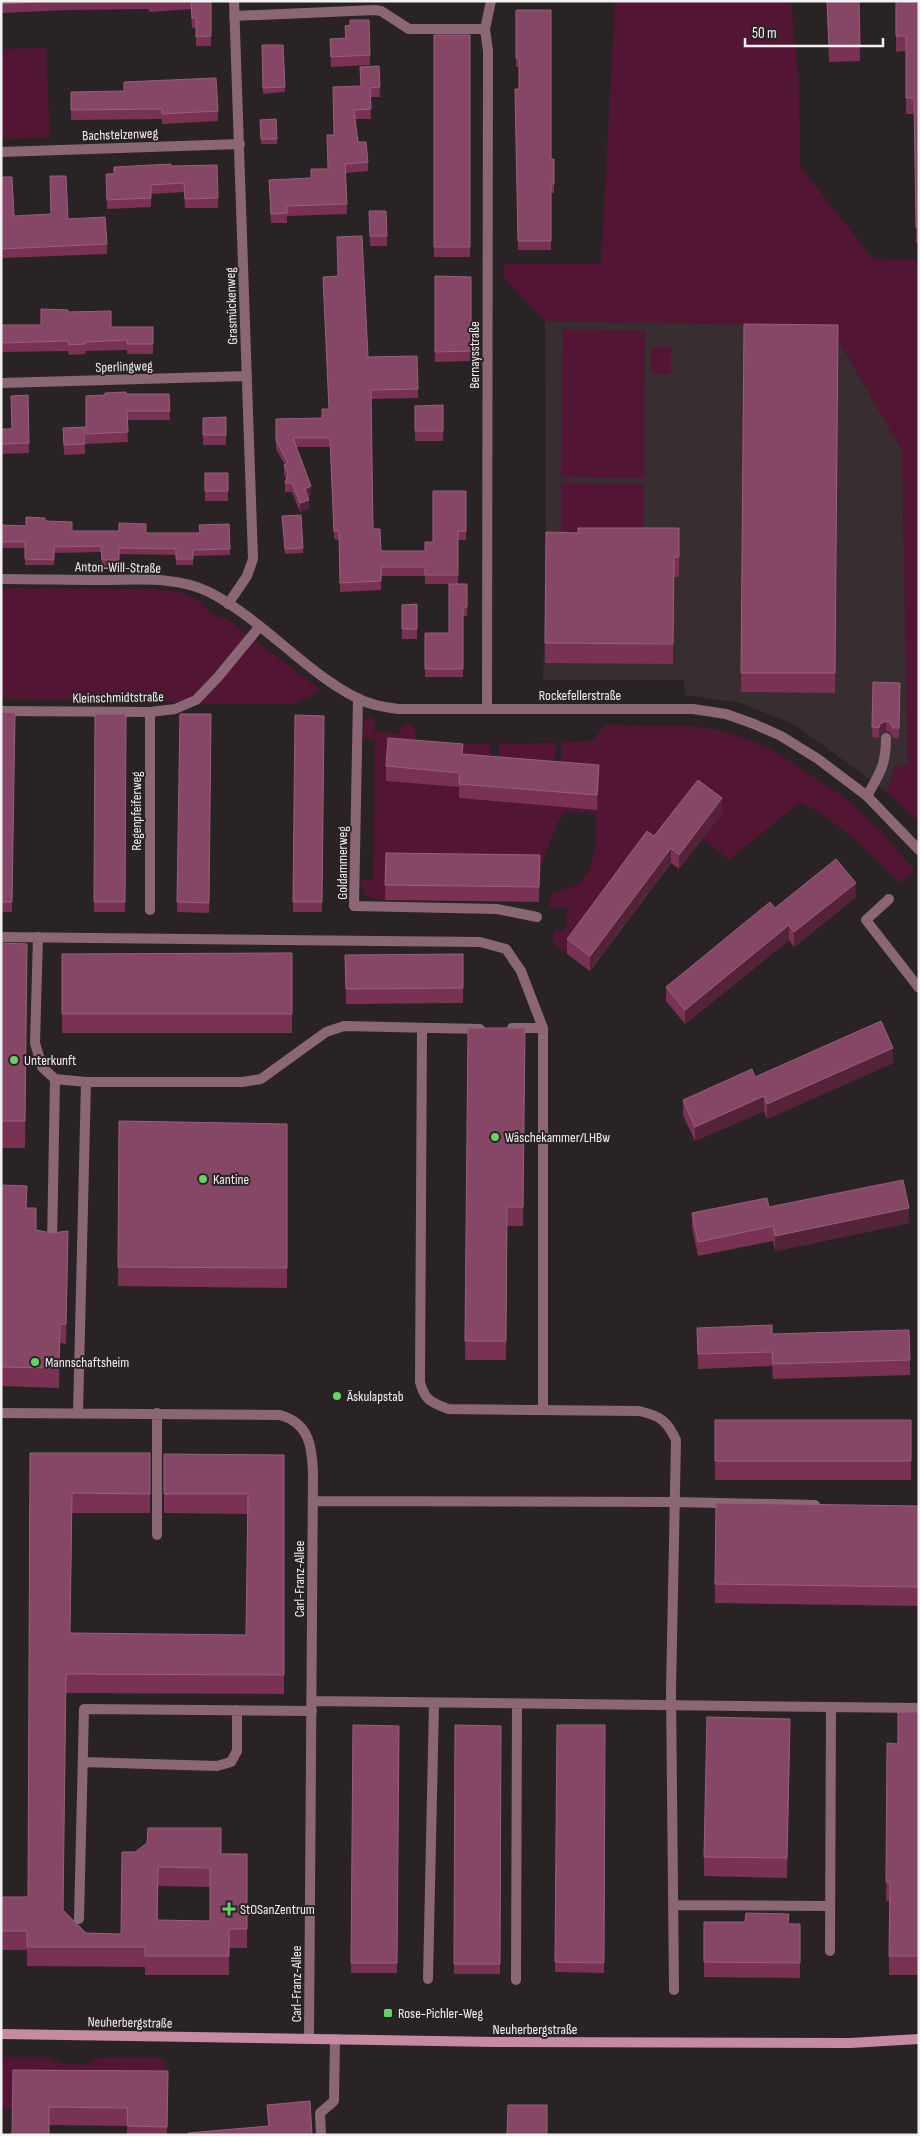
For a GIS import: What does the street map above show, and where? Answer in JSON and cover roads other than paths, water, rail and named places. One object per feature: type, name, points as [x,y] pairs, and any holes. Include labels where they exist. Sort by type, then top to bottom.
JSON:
[{"type":"main road","name":"Neuherbergstraße","points":[[1,2034],[496,2042],[850,2043],[919,2039]]},
{"type":"street","name":"Grasmückenweg","points":[[228,604],[247,576],[253,559],[234,1]]},
{"type":"street","name":"Bernaysstraße","points":[[487,709],[488,51],[485,29],[491,1]]},
{"type":"street","points":[[234,16],[376,10],[410,29],[485,29]]},
{"type":"street","name":"Bachstelzenweg","points":[[1,152],[240,144]]},
{"type":"street","name":"Sperlingweg","points":[[1,383],[247,376]]},
{"type":"street","name":"Anton-Will-Straße","points":[[1,579],[154,580],[184,582],[208,591],[228,604]]},
{"type":"street","name":"Rockefellerstraße","points":[[228,604],[260,626],[337,686],[358,698],[376,705],[398,709],[693,709],[726,714],[781,736],[818,759],[867,796],[919,850]]},
{"type":"street","name":"Kleinschmidtstraße","points":[[1,711],[150,712],[175,709],[196,700],[218,677],[260,626]]},
{"type":"street","name":"Goldammerweg","points":[[358,698],[354,906],[496,909],[537,917]]},
{"type":"street","name":"Regenpfeiferweg","points":[[150,712],[150,910]]},
{"type":"street","points":[[867,796],[886,758],[886,738]]},
{"type":"street","points":[[890,899],[866,920],[919,988]]},
{"type":"street","points":[[1,937],[480,942],[506,949],[522,971],[543,1028],[543,1410]]},
{"type":"street","points":[[38,937],[35,1043],[42,1066],[55,1079],[86,1082],[242,1082],[261,1079],[326,1032],[344,1026],[487,1028]]},
{"type":"street","points":[[422,1028],[420,1382],[424,1396],[433,1403],[448,1409],[639,1411],[658,1415],[670,1427],[676,1440],[671,1704],[674,1990]]},
{"type":"street","points":[[506,1028],[543,1028]]},
{"type":"street","points":[[52,1245],[55,1079]]},
{"type":"street","points":[[78,1413],[86,1082]]},
{"type":"street","name":"Carl-Franz-Allee","points":[[1,1413],[269,1414],[291,1418],[301,1425],[313,1454],[309,2039]]},
{"type":"street","points":[[157,1413],[157,1535]]},
{"type":"street","points":[[313,1502],[675,1502],[821,1505]]},
{"type":"street","points":[[428,1979],[434,1703]]},
{"type":"street","points":[[79,1919],[84,1709],[238,1710],[434,1703],[919,1708]]},
{"type":"street","points":[[516,1980],[517,1704]]},
{"type":"street","points":[[830,1951],[831,1707]]},
{"type":"street","points":[[82,1762],[217,1766],[231,1762],[237,1751],[238,1710]]},
{"type":"street","points":[[81,1834],[93,1834]]},
{"type":"street","points":[[674,1905],[830,1906]]},
{"type":"street","points":[[321,2135],[320,2113],[334,2102],[335,2039]]},
{"type":"place","name":"Unterkunft","points":[[14,1060]]},
{"type":"place","name":"Wäschekammer/LHBw","points":[[495,1137]]},
{"type":"place","name":"Kantine","points":[[203,1179]]},
{"type":"place","name":"Mannschaftsheim","points":[[35,1362]]},
{"type":"place","name":"Äskulapstab","points":[[337,1396]]},
{"type":"place","name":"StOSanZentrum","points":[[229,1909]]},
{"type":"place","name":"Rose-Pichler-Weg","points":[[388,2013]]}]
